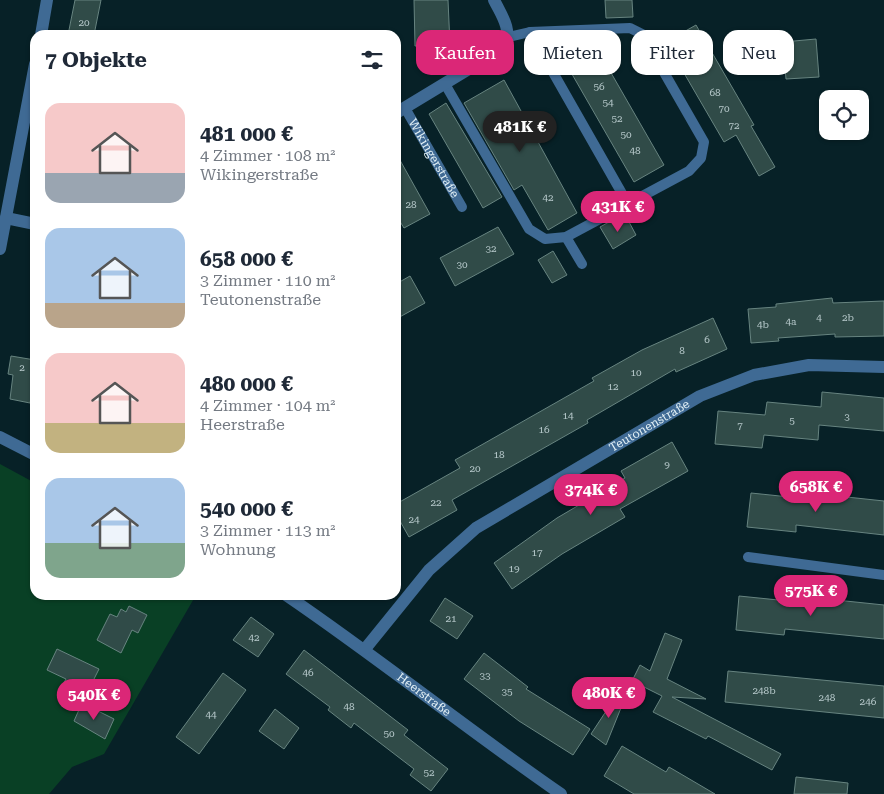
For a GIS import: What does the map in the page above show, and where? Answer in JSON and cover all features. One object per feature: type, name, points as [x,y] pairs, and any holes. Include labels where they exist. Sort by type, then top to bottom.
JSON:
[{"type":"street","points":[[41,30],[47,0]]},
{"type":"street","points":[[494,0],[508,30]]},
{"type":"street","name":"Wikingerstraße","points":[[401,111],[460,75]]},
{"type":"street","points":[[0,249],[30,91]]},
{"type":"street","points":[[6,218],[30,223]]},
{"type":"street","name":"Teutonenstraße","points":[[365,649],[429,570],[476,528],[700,396],[754,376],[809,365],[884,367]]},
{"type":"street","points":[[0,437],[30,452]]},
{"type":"street","name":"Heerstraße","points":[[293,600],[365,649],[486,742],[561,794]]},
{"type":"lane","points":[[445,84],[529,229],[545,239],[566,237],[689,171],[701,158],[704,142],[642,34],[630,28],[580,30]]},
{"type":"lane","points":[[554,75],[628,204]]},
{"type":"lane","name":"Wikingerstraße","points":[[401,111],[462,206]]},
{"type":"lane","points":[[566,237],[582,264]]},
{"type":"lane","points":[[748,557],[884,575]]},
{"type":"green space","points":[[0,464],[30,480],[30,600],[193,600],[104,754],[72,767],[49,794],[0,794]]},
{"type":"building","points":[[75,0],[101,0],[95,30],[69,30]]},
{"type":"building","points":[[414,0],[448,0],[449,30],[416,30],[415,46]]},
{"type":"building","points":[[605,0],[632,0],[633,17],[606,18]]},
{"type":"building","points":[[696,25],[699,30],[687,30]]},
{"type":"building","points":[[816,39],[819,77],[786,79],[786,75],[794,75],[794,41]]},
{"type":"building","points":[[713,54],[723,72],[723,75],[725,75],[754,125],[751,126],[775,167],[759,176],[736,135],[724,142],[685,75],[713,75]]},
{"type":"building","points":[[572,75],[612,75],[664,165],[634,182]]},
{"type":"building","points":[[504,80],[577,213],[548,230],[522,185],[514,190],[464,103]]},
{"type":"building","points":[[446,103],[502,197],[483,208],[429,114]]},
{"type":"building","points":[[401,162],[430,214],[404,228],[401,223]]},
{"type":"building","points":[[616,218],[619,225],[628,220],[636,235],[613,249],[600,227]]},
{"type":"building","points":[[498,227],[514,254],[455,286],[440,258]]},
{"type":"building","points":[[553,251],[567,275],[552,283],[538,260]]},
{"type":"building","points":[[410,276],[425,303],[401,316],[401,281]]},
{"type":"building","points":[[832,298],[833,303],[884,301],[884,336],[835,337],[835,334],[778,338],[779,341],[751,343],[748,309],[776,307],[776,304]]},
{"type":"building","points":[[713,318],[727,349],[676,372],[675,369],[587,420],[588,423],[452,500],[457,510],[409,537],[401,523],[401,501],[460,468],[455,460],[594,381],[592,378],[642,350]]},
{"type":"building","points":[[11,356],[30,359],[30,403],[10,399],[13,375],[8,374]]},
{"type":"building","points":[[822,392],[884,398],[884,431],[819,425],[818,440],[764,435],[762,448],[715,444],[718,411],[765,415],[767,402],[821,407]]},
{"type":"building","points":[[672,442],[688,471],[620,509],[625,517],[562,554],[512,589],[494,563],[557,518],[625,478],[621,471]]},
{"type":"building","points":[[800,492],[884,501],[884,535],[796,525],[796,532],[747,527],[751,493],[799,498]]},
{"type":"building","points":[[788,595],[884,605],[884,639],[785,629],[784,635],[736,630],[739,596],[788,601]]},
{"type":"building","points":[[445,598],[473,616],[457,639],[430,621]]},
{"type":"building","points":[[129,606],[147,615],[138,633],[132,630],[121,653],[97,640],[110,614],[117,617],[121,609],[126,612]]},
{"type":"building","points":[[251,617],[274,634],[258,657],[233,640]]},
{"type":"building","points":[[665,633],[682,640],[667,679],[706,699],[672,697],[781,754],[772,770],[708,736],[706,739],[653,712],[662,696],[632,681],[640,665],[650,671]]},
{"type":"building","points":[[57,649],[99,669],[82,703],[59,692],[66,679],[47,670]]},
{"type":"building","points":[[304,650],[408,730],[404,735],[448,769],[431,791],[410,775],[414,769],[354,723],[351,728],[328,710],[330,707],[286,674]]},
{"type":"building","points":[[484,653],[528,687],[526,689],[590,729],[573,755],[519,721],[464,679]]},
{"type":"building","points":[[728,671],[884,686],[884,718],[725,702]]},
{"type":"building","points":[[223,673],[246,690],[199,754],[176,737]]},
{"type":"building","points":[[620,690],[627,693],[606,745],[591,734]]},
{"type":"building","points":[[82,703],[114,719],[105,739],[74,721]]},
{"type":"building","points":[[275,709],[299,728],[284,749],[259,731]]},
{"type":"building","points":[[622,746],[666,772],[669,767],[715,794],[634,794],[604,776]]},
{"type":"building","points":[[796,777],[848,783],[847,794],[794,794]]}]
